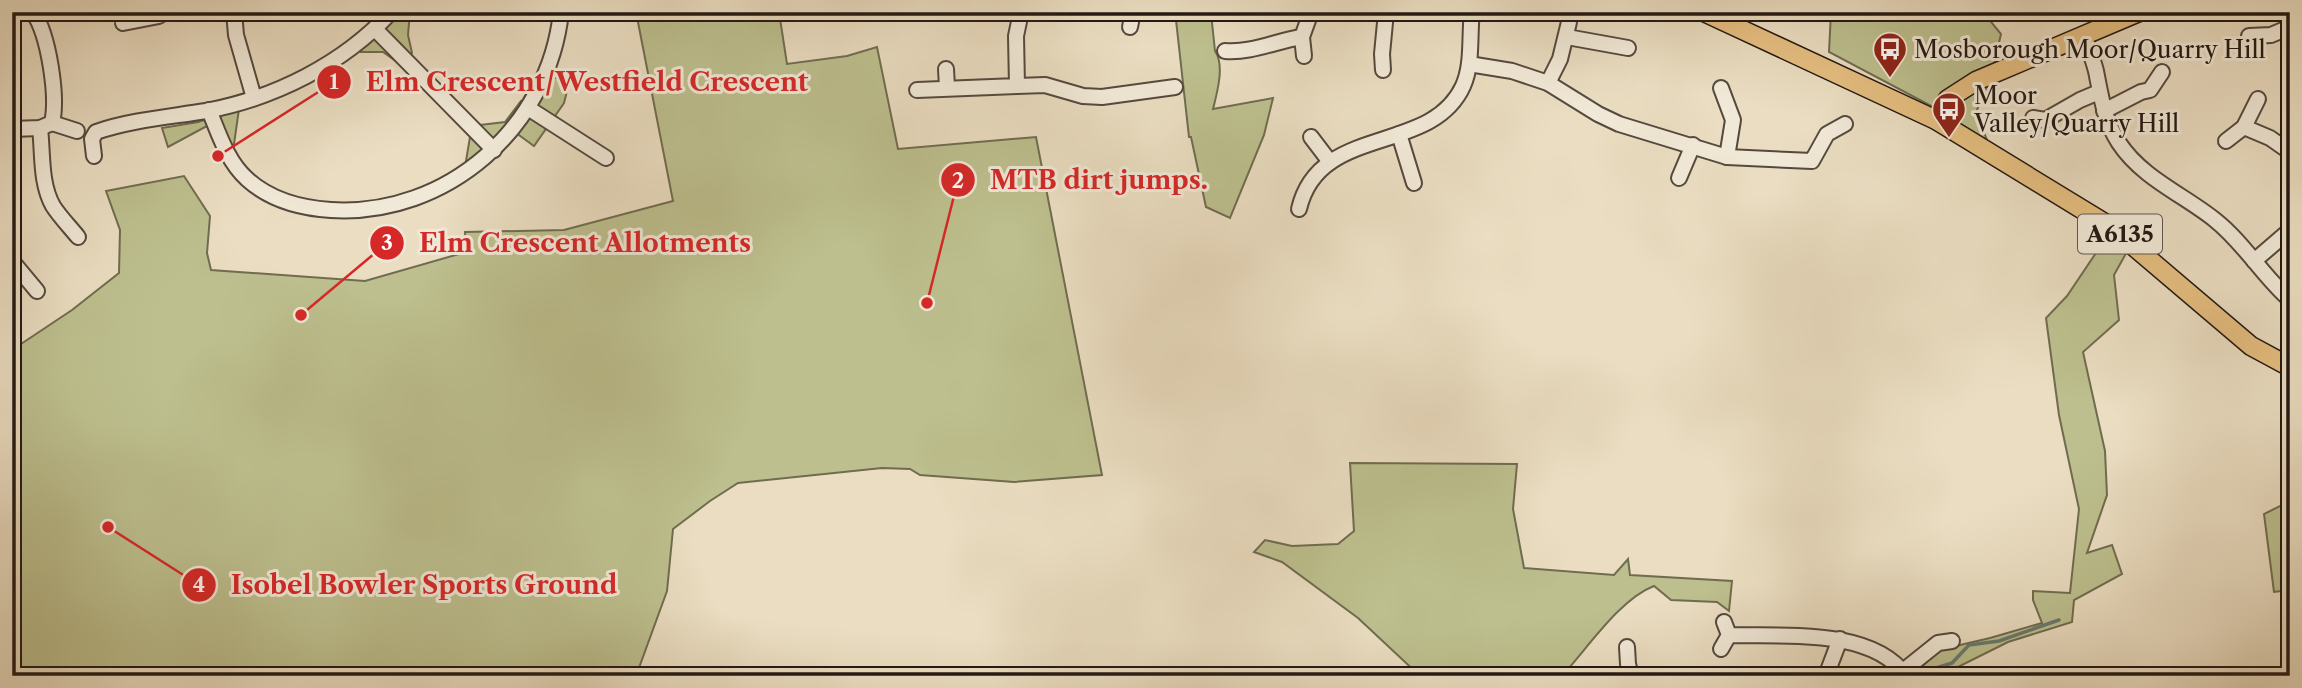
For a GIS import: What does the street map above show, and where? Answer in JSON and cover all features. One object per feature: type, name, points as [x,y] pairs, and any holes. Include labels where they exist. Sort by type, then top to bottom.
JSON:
[{"type":"main road","name":"A6135","points":[[1704,12],[1936,120],[2111,227],[2251,346],[2290,366]]},
{"type":"main road","points":[[1936,120],[1948,99],[1960,89],[2139,12]]},
{"type":"street","points":[[33,12],[52,67],[54,113],[46,126],[41,159],[47,191],[54,206],[78,237]]},
{"type":"street","points":[[234,12],[236,35],[254,98]]},
{"type":"street","points":[[12,129],[46,126],[85,133],[96,132],[110,127],[209,110],[254,98],[321,68],[352,49],[391,12]]},
{"type":"street","points":[[209,110],[228,156],[245,178],[272,196],[294,205],[359,211],[411,201],[452,181],[494,150],[528,107],[553,56],[561,12]]},
{"type":"street","points":[[1017,86],[1016,48],[1021,12]]},
{"type":"street","points":[[1304,56],[1302,37],[1311,12]]},
{"type":"street","points":[[1383,70],[1386,12]]},
{"type":"street","points":[[1299,209],[1307,189],[1330,162],[1346,152],[1434,119],[1451,104],[1462,89],[1469,64],[1472,12]]},
{"type":"street","points":[[123,23],[140,16],[159,16]]},
{"type":"street","points":[[1548,83],[1560,59],[1569,22]]},
{"type":"street","points":[[2249,36],[2271,35],[2290,27]]},
{"type":"street","points":[[375,29],[494,150]]},
{"type":"street","points":[[2084,35],[2096,72],[2104,111],[2111,128],[2130,156],[2165,186],[2215,220],[2289,299]]},
{"type":"street","points":[[1225,51],[1243,53],[1281,40],[1302,37]]},
{"type":"street","points":[[1567,37],[1629,48]]},
{"type":"street","points":[[1469,64],[1512,71],[1548,83],[1619,124],[1727,157],[1812,161],[1827,134],[1844,124]]},
{"type":"street","points":[[946,69],[947,87]]},
{"type":"street","points":[[2104,111],[2150,90],[2162,72]]},
{"type":"street","points":[[917,90],[1045,85],[1083,96],[1101,97],[1175,87]]},
{"type":"street","points":[[1721,88],[1733,120],[1727,157]]},
{"type":"street","points":[[2033,118],[2045,120],[2099,92]]},
{"type":"street","points":[[2226,141],[2244,127],[2258,99]]},
{"type":"street","points":[[528,107],[606,158]]},
{"type":"street","points":[[2244,127],[2270,138],[2290,152]]},
{"type":"street","points":[[85,133],[92,139],[94,156]]},
{"type":"street","points":[[1399,134],[1414,183]]},
{"type":"street","points":[[1311,137],[1330,162]]},
{"type":"street","points":[[1679,178],[1693,145]]},
{"type":"street","points":[[2254,261],[2290,230]]},
{"type":"street","points":[[12,261],[37,290]]},
{"type":"street","points":[[1721,649],[1726,629],[1840,639],[1882,655],[1905,674],[1938,643],[1952,641]]},
{"type":"street","points":[[1826,676],[1840,639]]},
{"type":"street","points":[[1627,647],[1631,676]]},
{"type":"green space","points":[[401,12],[410,12],[408,35],[412,53],[400,64],[383,52],[361,52],[362,46]]},
{"type":"green space","points":[[636,12],[779,12],[787,64],[847,56],[877,47],[898,149],[1036,137],[1102,475],[1014,482],[920,475],[910,469],[882,468],[738,483],[673,529],[667,591],[636,676],[12,676],[12,350],[72,310],[119,273],[120,230],[106,191],[184,176],[210,216],[207,253],[211,270],[365,281],[466,252],[465,232],[564,230],[673,201]]},
{"type":"green space","points":[[1831,12],[1983,12],[2001,34],[1994,65],[1935,108],[1829,52]]},
{"type":"green space","points":[[1211,13],[1220,71],[1213,109],[1273,98],[1264,135],[1230,218],[1206,207],[1189,137],[1176,20]]},
{"type":"green space","points":[[551,76],[569,83],[564,103],[534,146],[508,127],[465,167],[470,137],[480,125],[505,122],[521,101],[538,99]]},
{"type":"green space","points":[[1990,80],[1976,112],[1987,140],[1955,122],[1952,112],[1955,101]]},
{"type":"green space","points":[[239,109],[233,151],[219,124],[205,127],[168,147],[162,128],[198,122]]},
{"type":"green space","points":[[2108,235],[2129,248],[2114,275],[2119,320],[2083,352],[2105,451],[2107,495],[2087,553],[2112,545],[2122,574],[2074,600],[2072,622],[2008,642],[1940,676],[1916,676],[1915,673],[1939,650],[2042,623],[2033,600],[2033,591],[2070,593],[2079,509],[2059,415],[2046,318],[2067,296]]},
{"type":"green space","points":[[1350,463],[1517,464],[1513,509],[1524,568],[1614,575],[1628,559],[1630,575],[1732,581],[1729,611],[1717,602],[1671,600],[1654,586],[1630,600],[1608,622],[1568,669],[1571,676],[1420,676],[1358,618],[1282,562],[1254,552],[1265,540],[1292,546],[1338,544],[1354,531]]},
{"type":"green space","points":[[2290,501],[2290,590],[2274,592],[2264,514]]},
{"type":"waterway","points":[[1925,676],[1936,668],[1952,663],[1969,645],[1999,641],[2059,620]]},
{"type":"place","name":"Mosborough Moor/Quarry Hill","points":[[1890,79]]},
{"type":"place","name":"Moor Valley/Quarry Hill","points":[[1949,139]]},
{"type":"place","name":"Elm Crescent/Westfield Crescent","points":[[218,156]]},
{"type":"place","name":"MTB dirt jumps.","points":[[927,303]]},
{"type":"place","name":"Elm Crescent Allotments","points":[[301,315]]},
{"type":"place","name":"Isobel Bowler Sports Ground","points":[[108,527]]}]
